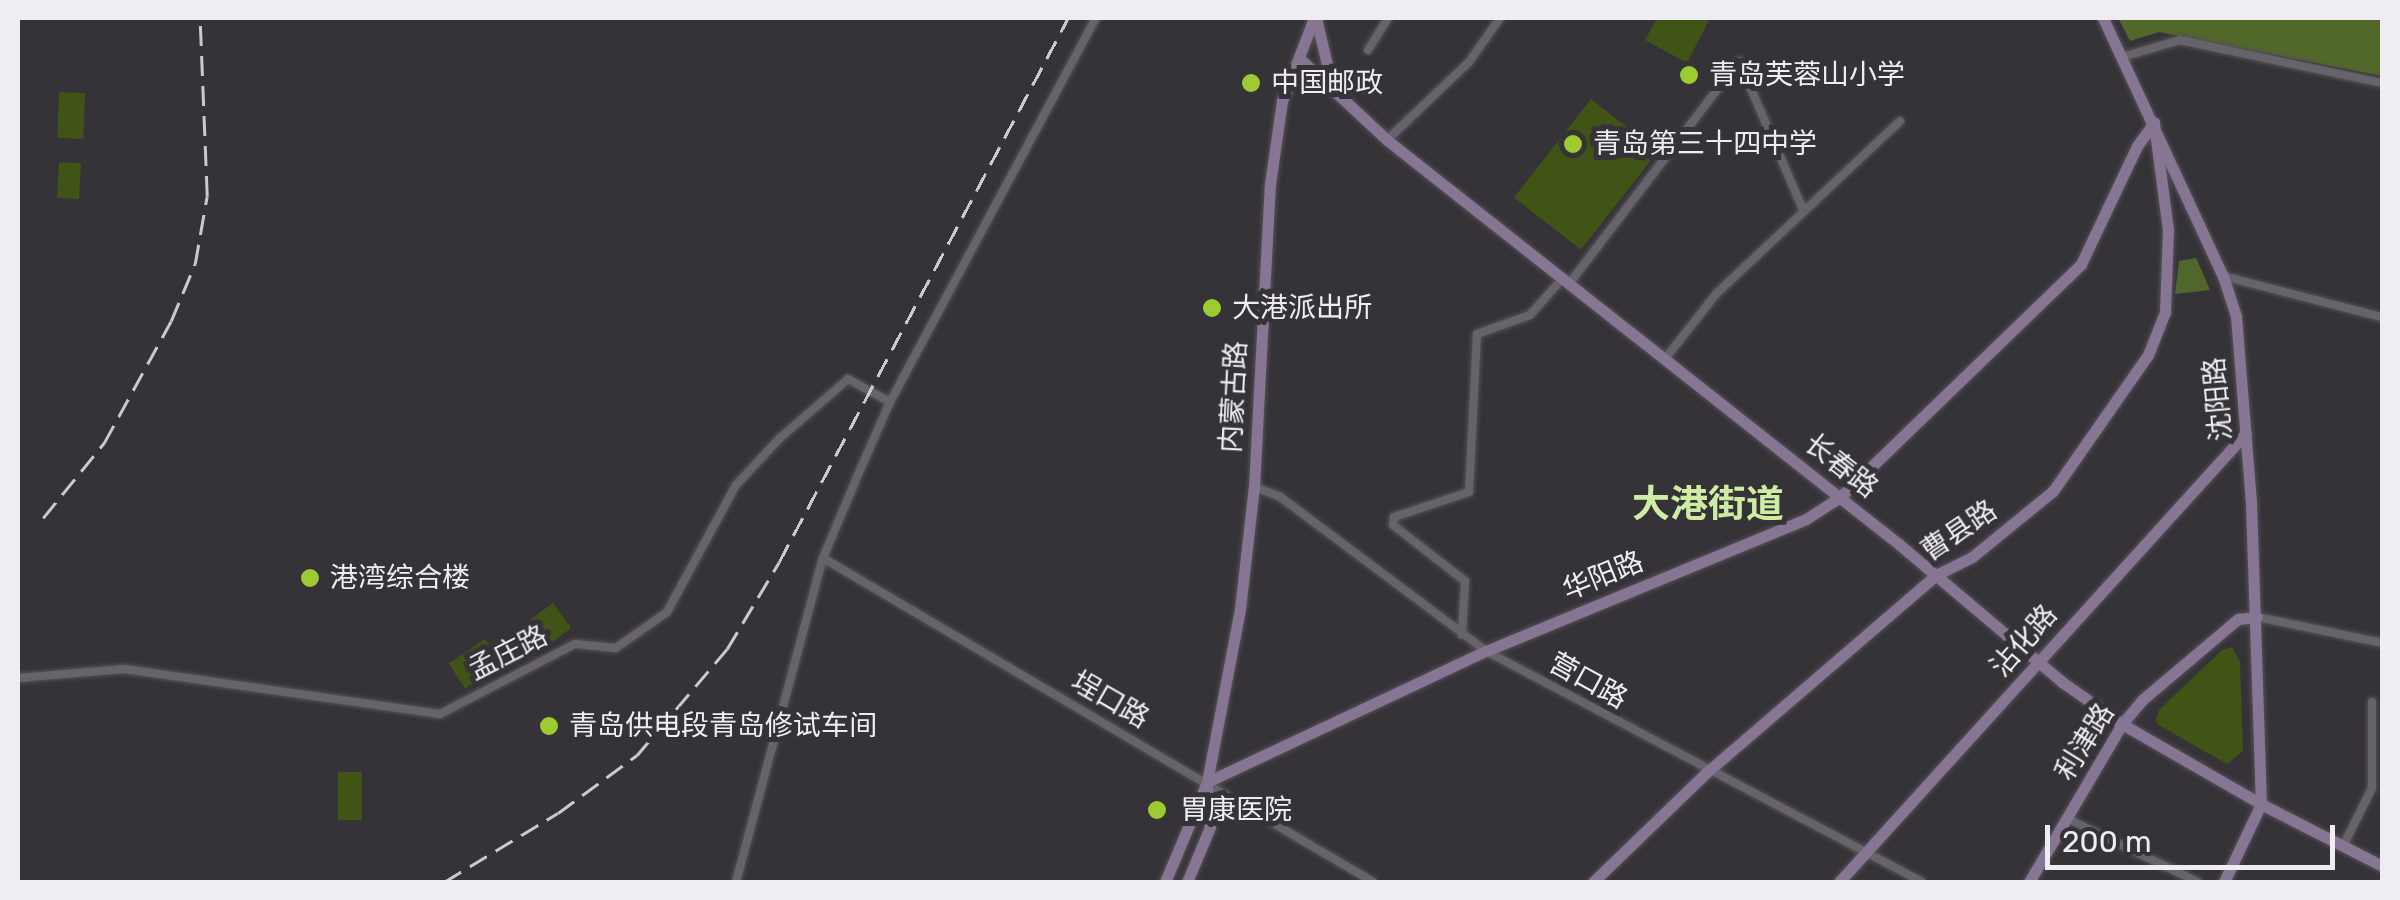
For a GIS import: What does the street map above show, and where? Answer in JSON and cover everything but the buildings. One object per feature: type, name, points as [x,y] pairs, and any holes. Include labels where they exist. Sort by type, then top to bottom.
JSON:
[{"type":"street","points":[[736,882],[823,558],[890,402],[1096,18]]},
{"type":"street","points":[[1315,18],[1333,90]]},
{"type":"street","name":"内蒙古路","points":[[1207,782],[1240,609],[1254,487],[1270,184],[1282,101],[1315,18]]},
{"type":"street","points":[[1368,50],[1388,18]]},
{"type":"street","points":[[1387,140],[1469,62],[1500,18]]},
{"type":"street","name":"沈阳路","points":[[2103,18],[2154,123],[2236,316],[2256,617],[2261,804]]},
{"type":"street","points":[[2122,57],[2180,40],[2382,83]]},
{"type":"street","name":"长春路","points":[[1298,58],[1387,140],[1840,497],[2038,658],[2062,682],[2122,724],[2261,804],[2382,866]]},
{"type":"street","points":[[1462,635],[1465,581],[1392,525],[1394,517],[1469,492],[1477,334],[1530,315],[1566,281],[1739,61],[1804,212]]},
{"type":"street","points":[[1665,359],[1718,293],[1900,121]]},
{"type":"street","name":"华阳路","points":[[1207,782],[1486,651],[1806,519],[1840,497],[2081,264],[2130,160],[2154,123]]},
{"type":"street","name":"曹县路","points":[[1593,882],[1707,772],[1936,576],[1972,557],[2053,491],[2157,338],[2168,284],[2165,198],[2154,123]]},
{"type":"street","points":[[2222,276],[2382,317]]},
{"type":"street","name":"孟庄路","points":[[18,678],[124,670],[440,714],[575,644],[616,648],[667,612],[736,485],[780,438],[848,379],[890,402]]},
{"type":"street","name":"沾化路","points":[[1839,882],[2246,433]]},
{"type":"street","name":"营口路","points":[[1254,487],[1279,496],[1486,651],[1707,772],[1922,882]]},
{"type":"street","name":"埕口路","points":[[823,558],[1373,882]]},
{"type":"street","points":[[2256,617],[2382,643]]},
{"type":"street","name":"利津路","points":[[2029,882],[2122,724],[2142,700],[2238,620],[2256,617]]},
{"type":"street","points":[[2343,846],[2372,788],[2372,702]]},
{"type":"street","points":[[1165,882],[1207,782]]},
{"type":"street","points":[[1187,882],[1210,827],[1207,782]]},
{"type":"street","points":[[2224,882],[2261,804]]},
{"type":"street","points":[[2068,818],[2198,882]]},
{"type":"green space","points":[[1657,18],[1710,18],[1687,63],[1645,40]]},
{"type":"green space","points":[[2118,18],[2382,18],[2382,76],[2159,32],[2130,41]]},
{"type":"green space","points":[[59,92],[85,93],[83,139],[57,138]]},
{"type":"green space","points":[[1591,99],[1658,151],[1581,250],[1514,198]]},
{"type":"green space","points":[[59,162],[81,163],[79,199],[57,198]]},
{"type":"green space","points":[[2196,258],[2210,290],[2175,294],[2179,261]]},
{"type":"green space","points":[[553,603],[571,628],[527,660],[509,635]]},
{"type":"green space","points":[[485,639],[502,664],[465,688],[449,664]]},
{"type":"green space","points":[[2232,647],[2240,662],[2243,751],[2227,764],[2157,724],[2156,719],[2159,710],[2222,650]]},
{"type":"green space","points":[[338,772],[362,772],[362,820],[338,820]]},
{"type":"railway","points":[[43,518],[104,443],[171,321],[195,264],[207,196],[200,18]]},
{"type":"railway","points":[[444,882],[558,813],[637,755],[727,649],[779,562],[1068,18]]},
{"type":"place","name":"青岛芙蓉山小学","points":[[1689,75]]},
{"type":"place","name":"中国邮政","points":[[1251,83]]},
{"type":"place","name":"青岛第三十四中学","points":[[1573,144]]},
{"type":"place","name":"大港派出所","points":[[1212,308]]},
{"type":"place","name":"港湾综合楼","points":[[310,578]]},
{"type":"place","name":"青岛供电段青岛修试车间","points":[[549,726]]},
{"type":"place","name":"胃康医院","points":[[1157,810]]},
{"type":"district","name":"大港街道","points":[[1708,505]]}]
